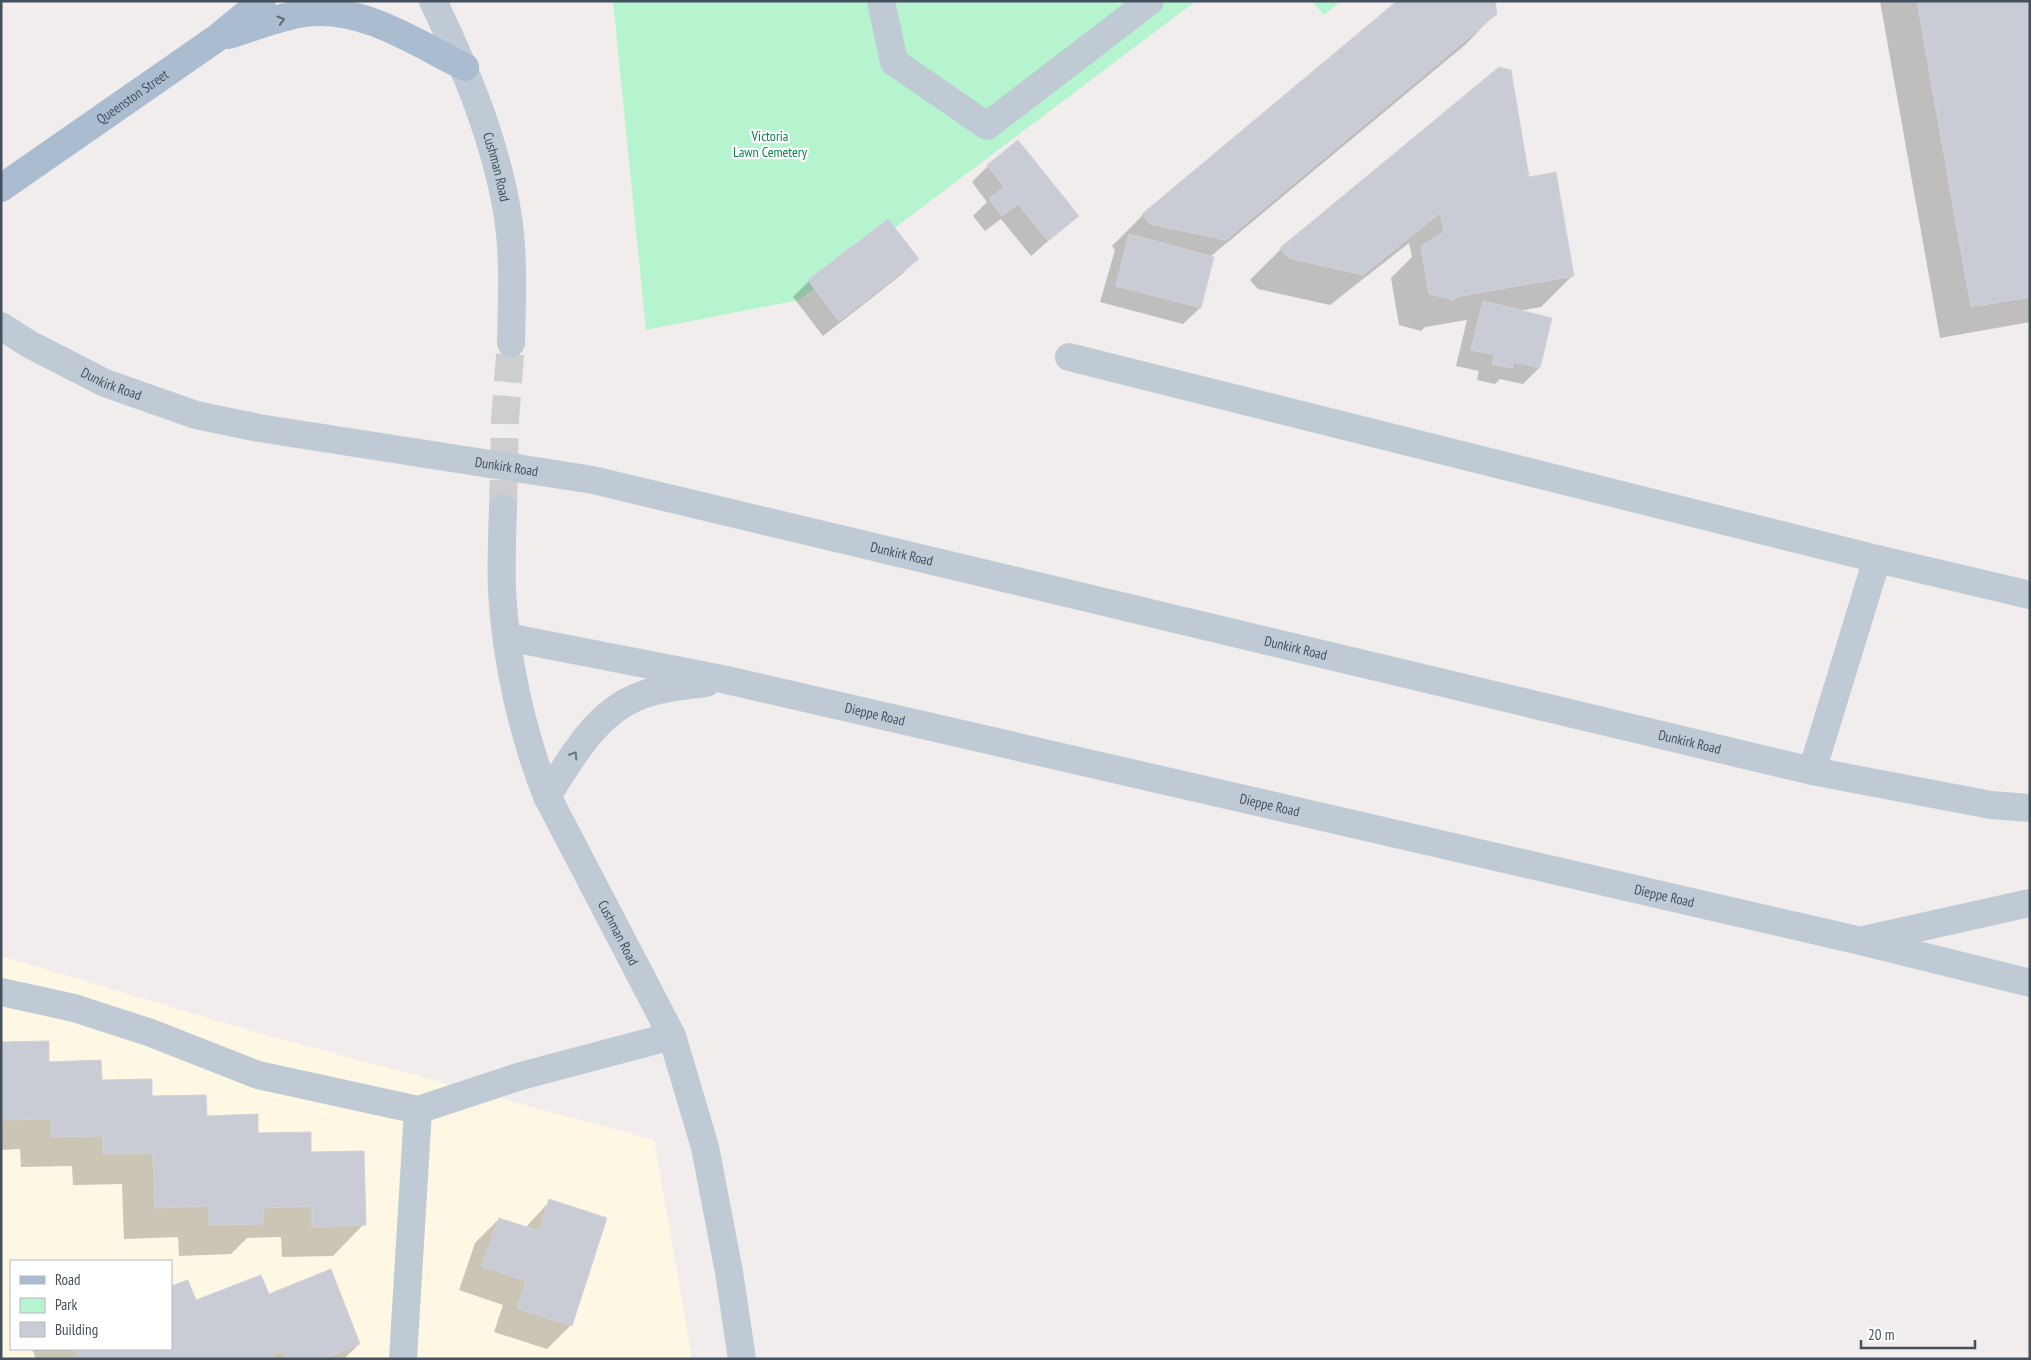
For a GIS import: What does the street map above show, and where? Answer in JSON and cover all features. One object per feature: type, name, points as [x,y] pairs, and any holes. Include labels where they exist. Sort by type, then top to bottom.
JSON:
[{"type":"main road","name":"Queenston Street","points":[[1,188],[217,38],[262,1]]},
{"type":"main road","points":[[217,38],[304,13],[345,14],[353,15],[387,28],[465,67]]},
{"type":"street","name":"Cushman Road","points":[[433,1],[465,67],[490,139],[504,195],[512,273],[510,343]]},
{"type":"street","points":[[881,1],[894,62],[987,126],[1150,1]]},
{"type":"street","name":"Dunkirk Road","points":[[1,326],[29,344],[105,383],[196,415],[259,428],[593,480],[1812,771],[1991,805],[2030,808]]},
{"type":"street","points":[[1069,357],[1877,559],[2030,595]]},
{"type":"street","name":"Cushman Road","points":[[503,508],[502,592],[507,637],[522,715],[539,776],[547,796],[672,1036],[705,1147],[728,1262],[742,1359]]},
{"type":"street","points":[[1812,771],[1877,559]]},
{"type":"street","name":"Dieppe Road","points":[[507,637],[727,680],[1861,941],[2030,983]]},
{"type":"street","points":[[547,796],[580,746],[612,712],[637,697],[675,687],[727,680]]},
{"type":"street","name":"Dunkirk Road","points":[[1991,805],[2030,820]]},
{"type":"street","points":[[1861,941],[2030,903]]},
{"type":"street","points":[[1,992],[74,1008],[258,1074],[418,1110],[520,1076],[672,1036]]},
{"type":"street","points":[[403,1359],[418,1110]]},
{"type":"shaded area","points":[[1,956],[251,1031],[654,1140],[692,1359],[1,1359]]},
{"type":"green space","name":"Victoria Lawn Cemetery","points":[[613,1],[1196,1],[799,300],[646,330]]},
{"type":"green space","points":[[1312,1],[1341,1],[1324,15]]},
{"type":"building","points":[[1397,1],[1495,1],[1497,14],[1226,240],[1150,224],[1142,214]]},
{"type":"building","points":[[1917,1],[2030,1],[2030,297],[1971,307]]},
{"type":"building","points":[[1499,67],[1511,70],[1529,177],[1556,172],[1574,276],[1455,297],[1454,300],[1429,294],[1421,246],[1444,232],[1440,213],[1363,275],[1289,258],[1280,248]]},
{"type":"building","points":[[1018,140],[1079,216],[1048,241],[1018,204],[1002,216],[989,199],[1004,187],[987,165]]},
{"type":"building","points":[[888,219],[919,259],[839,321],[808,280]]},
{"type":"building","points":[[1129,234],[1214,257],[1201,308],[1116,286]]},
{"type":"building","points":[[1483,301],[1552,318],[1540,368],[1514,362],[1512,368],[1492,364],[1495,355],[1471,350]]},
{"type":"building","points":[[49,1041],[49,1062],[101,1060],[102,1080],[152,1079],[152,1096],[206,1095],[207,1116],[258,1114],[258,1133],[311,1132],[311,1152],[364,1151],[366,1225],[312,1227],[312,1206],[263,1208],[263,1224],[209,1225],[209,1206],[155,1208],[153,1153],[103,1154],[103,1136],[51,1137],[51,1119],[2,1120],[1,1042]]},
{"type":"building","points":[[549,1199],[607,1218],[572,1326],[517,1308],[526,1281],[482,1266],[499,1218],[539,1231]]},
{"type":"building","points":[[331,1269],[360,1344],[323,1359],[286,1359],[283,1351],[263,1359],[79,1359],[75,1350],[172,1350],[172,1286],[188,1280],[196,1300],[261,1275],[269,1294]]},
{"type":"tunnel","points":[[503,508],[505,420],[511,343]]}]
